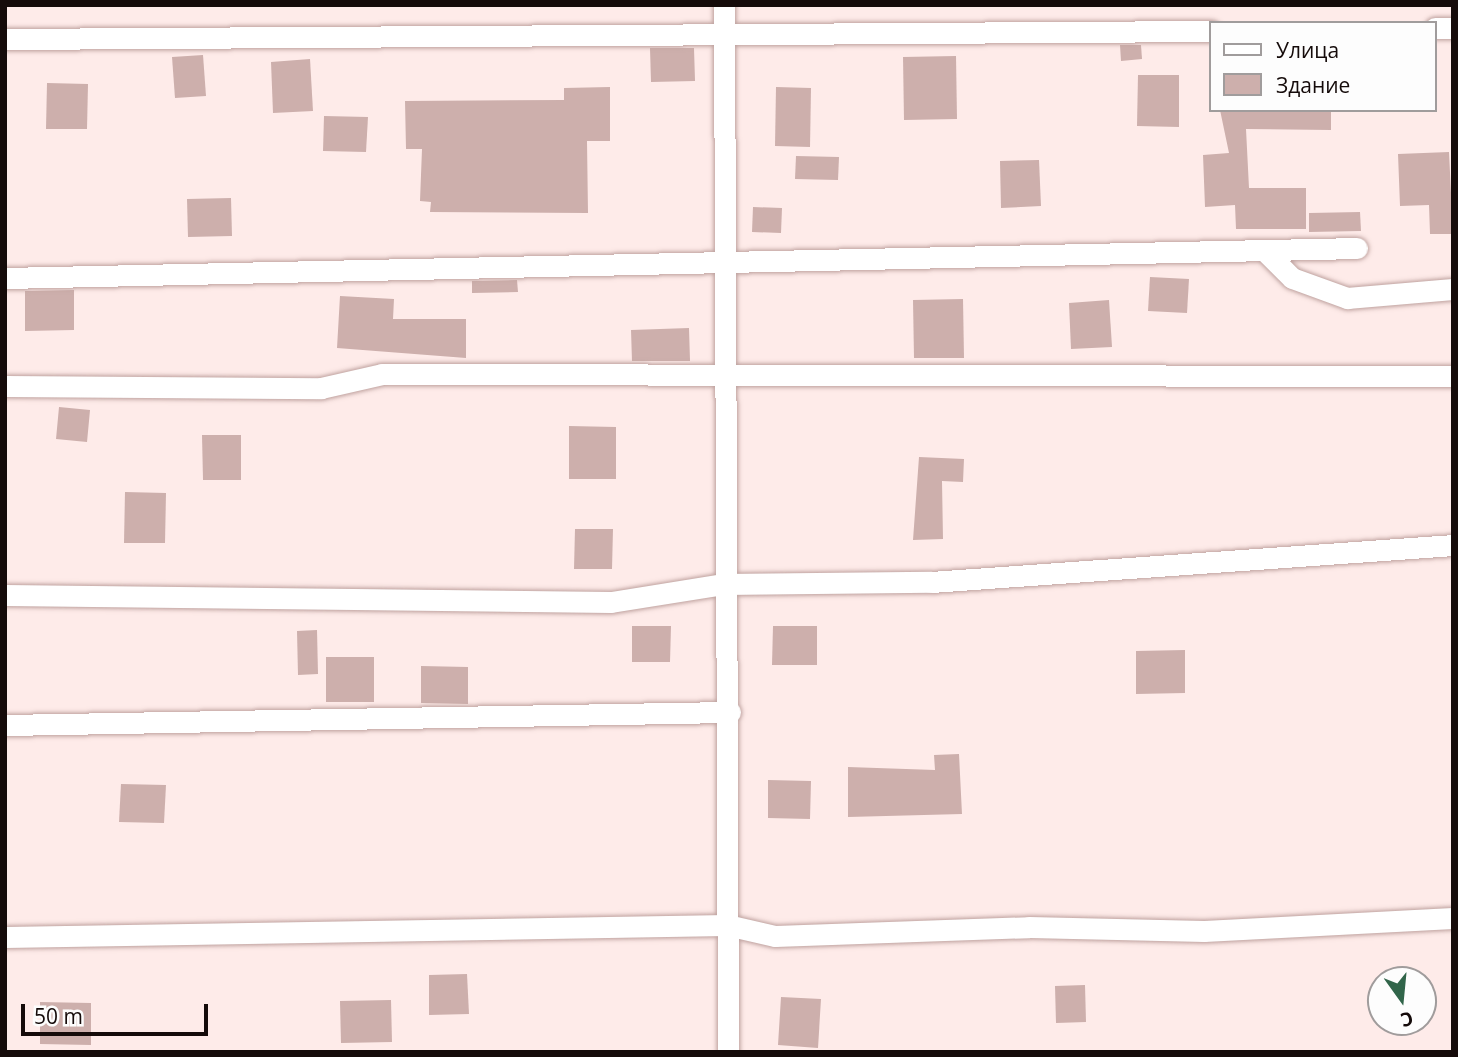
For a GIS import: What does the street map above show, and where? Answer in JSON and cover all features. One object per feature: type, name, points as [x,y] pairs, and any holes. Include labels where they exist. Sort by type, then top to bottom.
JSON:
[{"type":"street","points":[[724,5],[727,372],[723,584],[730,712],[727,925],[729,1052]]},
{"type":"street","points":[[5,38],[724,31],[1210,31]]},
{"type":"street","points":[[5,278],[457,264],[726,264],[1357,248]]},
{"type":"street","points":[[1265,251],[1292,278],[1347,298],[1453,289]]},
{"type":"street","points":[[5,386],[321,388],[382,374],[727,372],[1453,376]]},
{"type":"street","points":[[5,594],[611,602],[723,584],[931,582],[1453,545]]},
{"type":"street","points":[[5,725],[730,712]]},
{"type":"street","points":[[5,937],[727,925],[775,936],[1029,927],[1204,931],[1453,918]]},
{"type":"building","points":[[1120,45],[1141,45],[1142,59],[1121,61]]},
{"type":"building","points":[[650,48],[694,48],[695,81],[651,82]]},
{"type":"building","points":[[203,55],[206,96],[175,98],[172,57]]},
{"type":"building","points":[[956,56],[957,119],[904,120],[903,57]]},
{"type":"building","points":[[310,59],[313,111],[273,113],[271,62]]},
{"type":"building","points":[[1138,75],[1179,75],[1179,127],[1137,126]]},
{"type":"building","points":[[47,83],[88,84],[87,129],[46,129]]},
{"type":"building","points":[[610,87],[610,141],[587,141],[588,213],[430,212],[431,202],[420,201],[422,149],[406,149],[405,101],[564,100],[564,88]]},
{"type":"building","points":[[776,87],[811,88],[810,147],[775,146]]},
{"type":"building","points":[[1220,112],[1331,112],[1331,130],[1246,129],[1249,188],[1306,188],[1306,229],[1236,229],[1235,205],[1205,207],[1203,155],[1229,153]]},
{"type":"building","points":[[324,116],[368,117],[366,152],[323,151]]},
{"type":"building","points":[[1449,152],[1453,234],[1430,234],[1429,205],[1400,206],[1398,154]]},
{"type":"building","points":[[796,156],[839,157],[838,180],[795,179]]},
{"type":"building","points":[[1039,160],[1041,206],[1001,208],[1000,161]]},
{"type":"building","points":[[231,198],[232,236],[188,237],[187,199]]},
{"type":"building","points":[[753,207],[782,208],[781,233],[752,232]]},
{"type":"building","points":[[1360,212],[1361,231],[1309,232],[1309,213]]},
{"type":"building","points":[[1150,277],[1189,279],[1187,313],[1148,311]]},
{"type":"building","points":[[517,280],[518,292],[472,293],[472,281]]},
{"type":"building","points":[[74,290],[74,330],[25,331],[25,291]]},
{"type":"building","points":[[340,296],[394,299],[393,319],[466,319],[466,358],[337,348]]},
{"type":"building","points":[[963,299],[964,358],[914,358],[913,300]]},
{"type":"building","points":[[1109,300],[1112,347],[1071,349],[1069,303]]},
{"type":"building","points":[[689,328],[690,361],[632,361],[631,330]]},
{"type":"building","points":[[59,407],[90,410],[87,442],[56,439]]},
{"type":"building","points":[[569,426],[616,427],[616,479],[569,479]]},
{"type":"building","points":[[202,435],[241,435],[241,480],[203,480]]},
{"type":"building","points":[[919,457],[964,459],[963,482],[942,481],[943,539],[913,540]]},
{"type":"building","points":[[125,492],[166,493],[165,543],[124,543]]},
{"type":"building","points":[[575,529],[613,529],[612,569],[574,569]]},
{"type":"building","points":[[632,626],[671,626],[670,662],[632,662]]},
{"type":"building","points":[[773,626],[817,626],[817,665],[772,665]]},
{"type":"building","points":[[317,630],[318,674],[298,675],[297,631]]},
{"type":"building","points":[[1185,650],[1185,693],[1136,694],[1136,651]]},
{"type":"building","points":[[326,657],[374,657],[374,702],[326,702]]},
{"type":"building","points":[[421,666],[468,667],[468,704],[421,703]]},
{"type":"building","points":[[959,754],[962,814],[848,817],[848,767],[935,770],[934,755]]},
{"type":"building","points":[[768,780],[811,781],[810,819],[768,818]]},
{"type":"building","points":[[121,784],[166,785],[164,823],[119,822]]},
{"type":"building","points":[[467,974],[469,1014],[429,1015],[429,975]]},
{"type":"building","points":[[1085,985],[1086,1022],[1056,1023],[1055,986]]},
{"type":"building","points":[[781,997],[821,999],[818,1048],[778,1045]]},
{"type":"building","points":[[391,1000],[392,1042],[341,1043],[340,1001]]},
{"type":"building","points":[[40,1002],[91,1003],[91,1045],[40,1044]]}]
